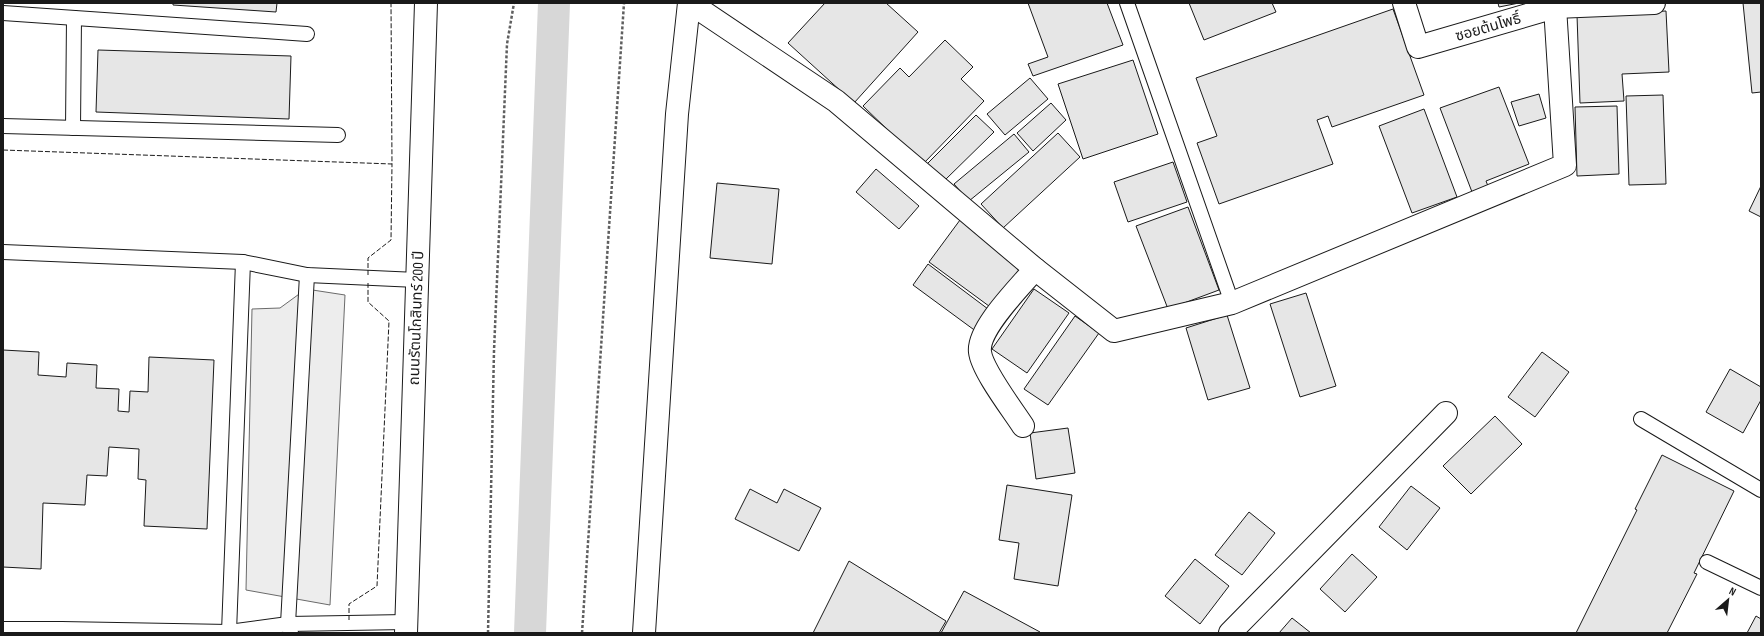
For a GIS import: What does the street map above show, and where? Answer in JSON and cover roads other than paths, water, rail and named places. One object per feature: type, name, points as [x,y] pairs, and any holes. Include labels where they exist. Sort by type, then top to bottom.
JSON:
[{"type":"street","name":"ถนนรัตนโกสินทร์ 200 ปี","points":[[406,627],[426,3]]},
{"type":"street","points":[[644,633],[677,122],[690,3],[836,101],[1035,269],[1114,331],[1232,303],[1565,165],[1562,6]]},
{"type":"street","name":"ซอยต้นโพธิ์","points":[[1404,3],[1418,47],[1562,6],[1654,3]]},
{"type":"street","points":[[1023,426],[986,368],[980,352],[981,338],[1035,269]]},
{"type":"street","points":[[1230,633],[1446,413]]},
{"type":"lane","points":[[1127,3],[1232,303]]},
{"type":"lane","points":[[3,13],[307,34]]},
{"type":"lane","points":[[73,128],[74,18]]},
{"type":"lane","points":[[3,126],[338,135]]},
{"type":"lane","points":[[3,252],[244,262],[307,275],[418,280]]},
{"type":"lane","points":[[229,632],[244,262]]},
{"type":"lane","points":[[289,629],[307,275]]},
{"type":"lane","points":[[1641,419],[1761,490]]},
{"type":"lane","points":[[1708,562],[1761,588]]},
{"type":"lane","points":[[3,629],[122,632],[229,632],[289,629],[406,627]]},
{"type":"waterway","points":[[530,633],[554,3]]}]
